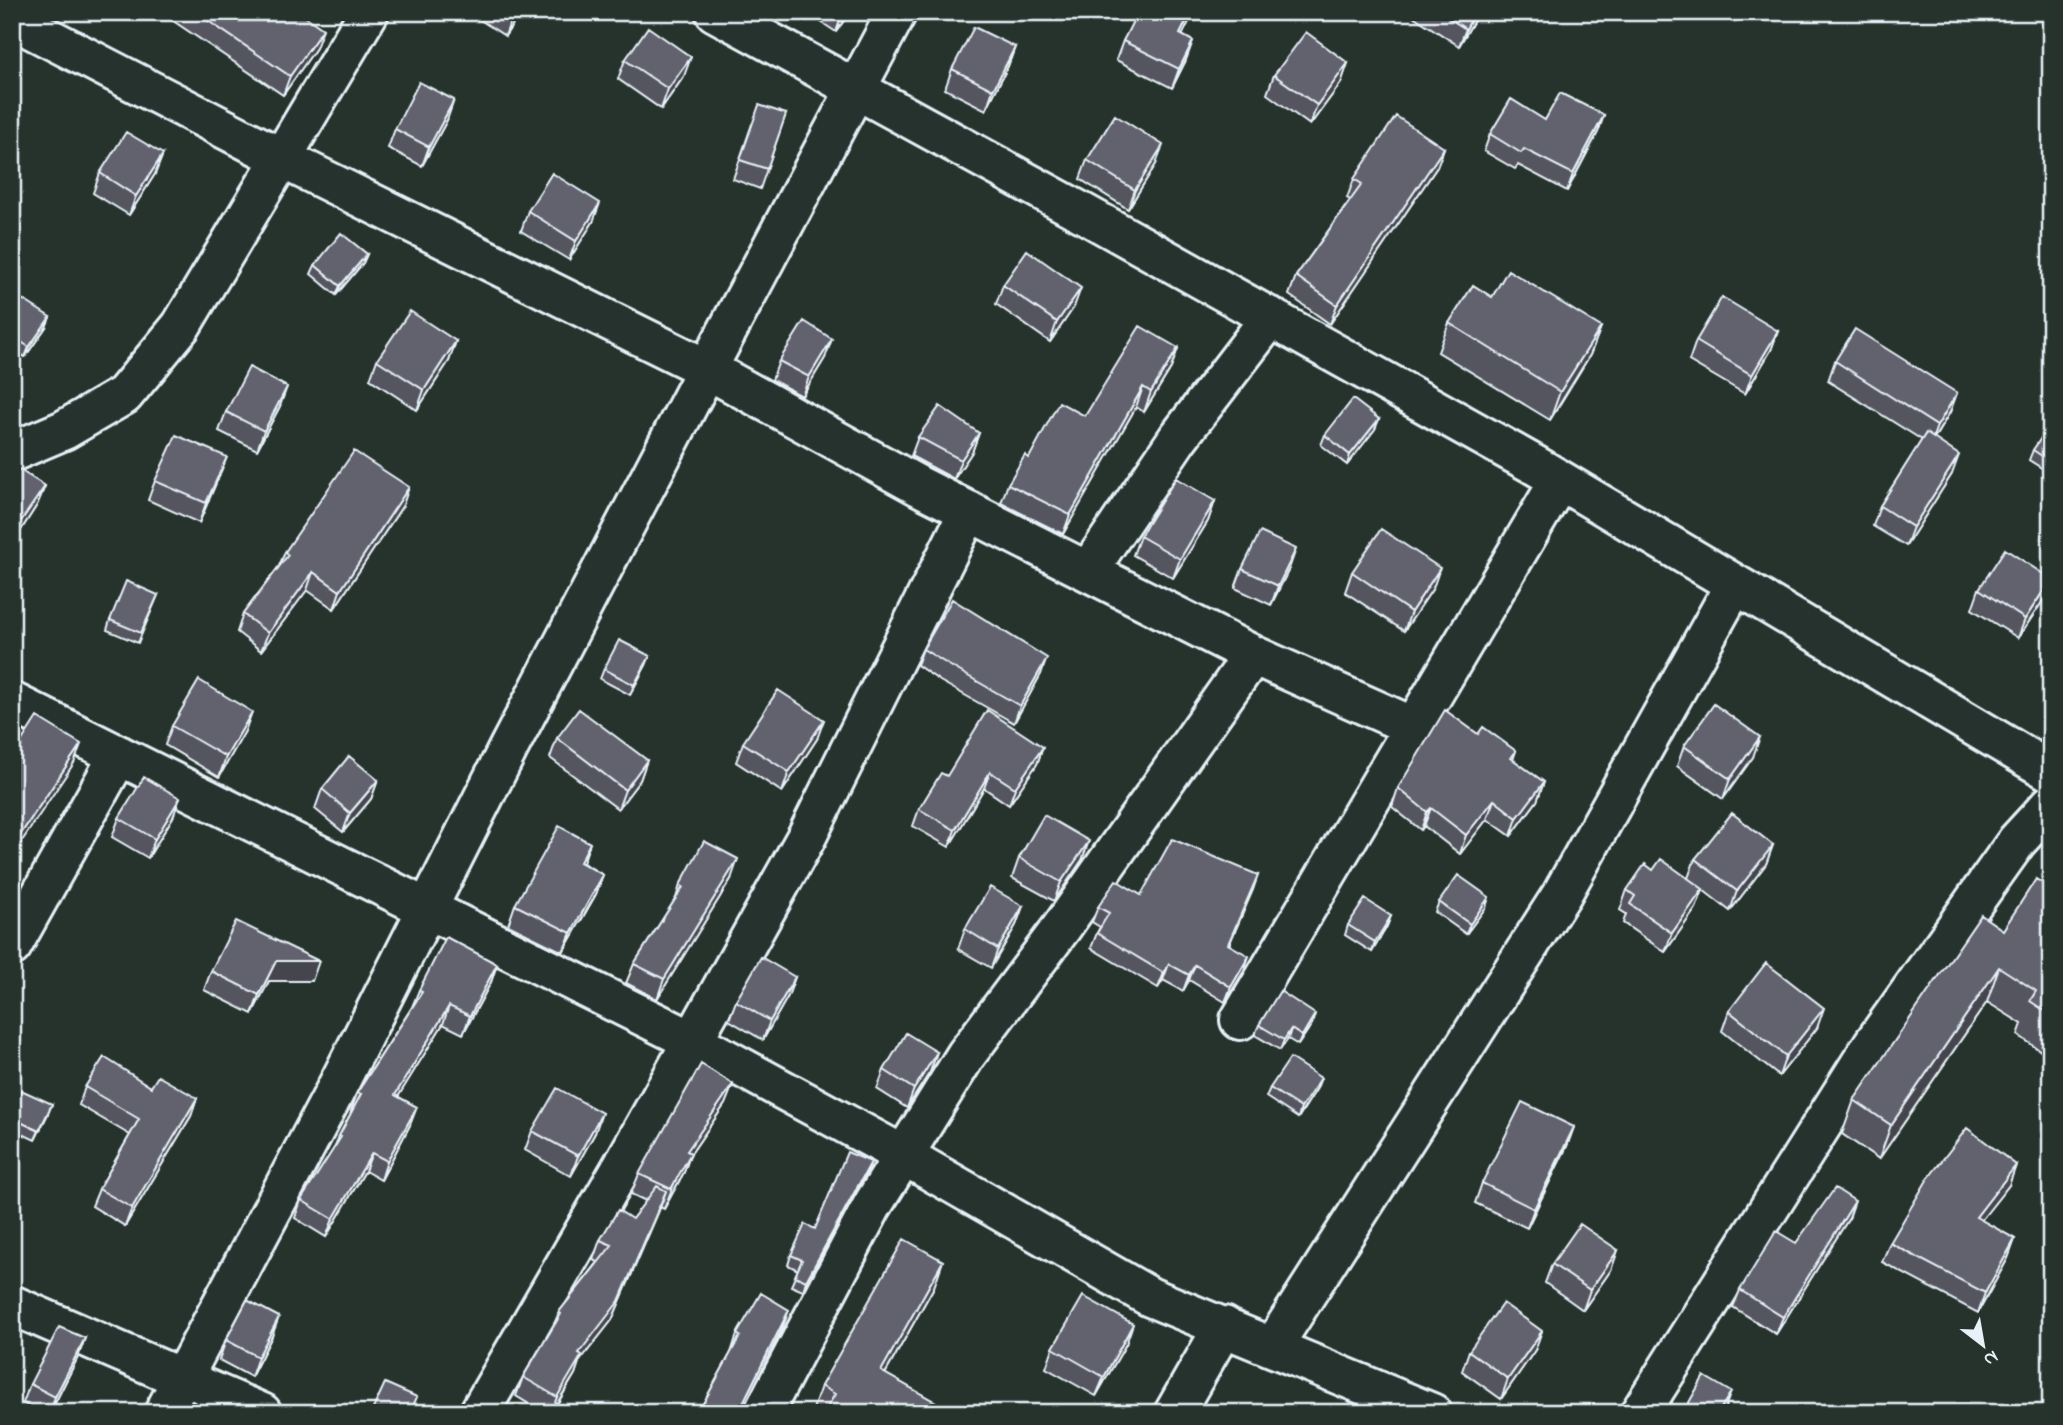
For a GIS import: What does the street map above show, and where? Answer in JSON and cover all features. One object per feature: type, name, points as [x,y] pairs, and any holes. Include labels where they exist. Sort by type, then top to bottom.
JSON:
[{"type":"street","points":[[12,452],[64,430],[124,395],[181,326],[369,12]]},
{"type":"street","points":[[715,12],[1271,317],[1560,480],[1734,586],[2051,772]]},
{"type":"street","points":[[164,1413],[185,1379],[706,369],[897,12]]},
{"type":"street","points":[[12,19],[283,159],[706,369],[969,511],[1253,654],[1414,727]]},
{"type":"street","points":[[1088,571],[1178,438],[1271,317]]},
{"type":"street","points":[[1240,1020],[1560,480]]},
{"type":"street","points":[[480,1413],[807,836],[969,511]]},
{"type":"street","points":[[1273,1346],[1562,894],[1734,586]]},
{"type":"street","points":[[762,1413],[872,1206],[966,1055],[1062,927],[1253,654]]},
{"type":"street","points":[[12,702],[693,1041],[903,1155],[1150,1297],[1432,1413]]},
{"type":"street","points":[[12,946],[119,755]]},
{"type":"street","points":[[1640,1413],[1872,1044],[2017,841],[2051,804]]},
{"type":"street","points":[[12,1305],[262,1413]]},
{"type":"street","points":[[1174,1413],[1224,1326]]},
{"type":"building","points":[[195,12],[299,12],[323,29],[290,76]]},
{"type":"building","points":[[1191,12],[1180,34],[1193,41],[1179,69],[1123,41],[1137,13]]},
{"type":"building","points":[[1439,12],[1475,12],[1466,29]]},
{"type":"building","points":[[648,27],[691,57],[668,89],[625,60]]},
{"type":"building","points":[[974,27],[1015,47],[993,90],[952,69]]},
{"type":"building","points":[[1306,32],[1348,63],[1317,105],[1274,75]]},
{"type":"building","points":[[419,82],[454,100],[429,147],[395,129]]},
{"type":"building","points":[[1560,93],[1604,115],[1573,174],[1524,149],[1521,153],[1490,134],[1511,99],[1545,120]]},
{"type":"building","points":[[759,105],[786,114],[767,169],[740,160]]},
{"type":"building","points":[[1115,115],[1163,145],[1135,190],[1087,160]]},
{"type":"building","points":[[1396,116],[1444,148],[1337,305],[1296,276],[1362,184],[1354,179]]},
{"type":"building","points":[[126,132],[163,154],[136,196],[100,173]]},
{"type":"building","points":[[552,173],[600,203],[576,241],[528,211]]},
{"type":"building","points":[[341,233],[367,254],[340,286],[315,265]]},
{"type":"building","points":[[1027,250],[1081,288],[1057,322],[1003,285]]},
{"type":"building","points":[[1508,270],[1601,327],[1560,392],[1449,323],[1473,285],[1492,297]]},
{"type":"building","points":[[1722,297],[1778,331],[1752,375],[1696,341]]},
{"type":"building","points":[[22,299],[50,317],[29,347],[12,336],[12,312]]},
{"type":"building","points":[[410,311],[456,341],[424,390],[377,360]]},
{"type":"building","points":[[804,321],[832,339],[809,377],[779,361]]},
{"type":"building","points":[[1140,326],[1178,348],[1151,392],[1143,387],[1070,515],[1008,484],[1025,455],[1029,458],[1059,402],[1085,416]]},
{"type":"building","points":[[1855,329],[1957,393],[1937,426],[1835,361]]},
{"type":"building","points":[[249,367],[287,387],[264,431],[226,412]]},
{"type":"building","points":[[1353,399],[1379,419],[1350,455],[1325,435]]},
{"type":"building","points":[[940,406],[979,433],[961,460],[918,437]]},
{"type":"building","points":[[2049,426],[2051,427],[2051,462],[2033,450]]},
{"type":"building","points":[[1926,433],[1959,455],[1913,527],[1880,506]]},
{"type":"building","points":[[176,435],[227,457],[206,503],[155,481]]},
{"type":"building","points":[[354,451],[409,487],[340,591],[313,572],[268,633],[243,614],[288,555],[285,552]]},
{"type":"building","points":[[12,465],[45,486],[21,521],[12,516]]},
{"type":"building","points":[[1176,478],[1215,501],[1180,559],[1140,536]]},
{"type":"building","points":[[1381,529],[1440,568],[1411,612],[1352,572]]},
{"type":"building","points":[[1260,532],[1296,549],[1278,586],[1242,569]]},
{"type":"building","points":[[2005,549],[2051,579],[2025,619],[1979,589]]},
{"type":"building","points":[[126,581],[158,595],[141,633],[110,620]]},
{"type":"building","points":[[952,599],[1047,658],[1020,706],[923,649]]},
{"type":"building","points":[[619,640],[650,656],[634,685],[604,669]]},
{"type":"building","points":[[199,680],[252,712],[226,757],[172,726]]},
{"type":"building","points":[[778,690],[824,720],[789,772],[743,743]]},
{"type":"building","points":[[1714,704],[1760,737],[1730,779],[1684,746]]},
{"type":"building","points":[[579,709],[647,760],[625,790],[557,738]]},
{"type":"building","points":[[987,710],[1043,747],[1015,788],[990,772],[955,830],[919,809],[941,773],[947,776]]},
{"type":"building","points":[[1445,710],[1478,734],[1483,727],[1516,751],[1511,758],[1544,782],[1517,818],[1494,800],[1466,835],[1431,808],[1427,812],[1398,788]]},
{"type":"building","points":[[37,717],[81,744],[12,847],[12,756]]},
{"type":"building","points":[[349,756],[378,780],[350,813],[322,789]]},
{"type":"building","points":[[144,777],[180,798],[155,839],[119,818]]},
{"type":"building","points":[[1732,813],[1773,845],[1737,891],[1695,859]]},
{"type":"building","points":[[1044,815],[1089,841],[1061,882],[1019,858]]},
{"type":"building","points":[[559,826],[590,843],[580,862],[603,875],[571,933],[515,905]]},
{"type":"building","points":[[1172,839],[1258,875],[1228,944],[1249,956],[1231,987],[1195,965],[1189,975],[1169,964],[1164,973],[1097,933],[1109,913],[1098,907],[1116,880],[1141,895]]},
{"type":"building","points":[[704,841],[738,859],[664,979],[634,964],[683,887],[680,885]]},
{"type":"building","points":[[1661,859],[1703,889],[1672,933],[1630,904],[1635,896],[1627,890],[1645,864],[1653,870]]},
{"type":"building","points":[[1458,875],[1489,897],[1470,924],[1439,902]]},
{"type":"building","points":[[2036,879],[2051,889],[2051,948],[2044,958],[2051,963],[2051,1015],[2030,1001],[2036,991],[1999,967],[1891,1125],[1854,1100],[1981,915],[2003,930]]},
{"type":"building","points":[[990,887],[1023,906],[998,949],[965,929]]},
{"type":"building","points":[[1365,899],[1391,916],[1375,942],[1348,925]]},
{"type":"building","points":[[236,921],[319,961],[276,961],[259,995],[211,971]]},
{"type":"building","points":[[446,937],[497,964],[470,1016],[449,1006],[395,1095],[417,1107],[387,1161],[372,1153],[333,1219],[301,1200],[341,1137],[339,1136],[361,1094],[357,1093],[422,992],[419,990]]},
{"type":"building","points":[[761,957],[795,977],[770,1021],[736,1001]]},
{"type":"building","points":[[1766,963],[1824,1008],[1786,1056],[1729,1011]]},
{"type":"building","points":[[1280,991],[1315,1014],[1302,1036],[1291,1029],[1284,1040],[1259,1025]]},
{"type":"building","points":[[906,1033],[937,1052],[914,1089],[884,1070]]},
{"type":"building","points":[[104,1057],[151,1087],[158,1076],[197,1098],[132,1208],[99,1189],[139,1119],[85,1087]]},
{"type":"building","points":[[1290,1058],[1321,1078],[1301,1108],[1270,1088]]},
{"type":"building","points":[[701,1064],[733,1084],[687,1151],[691,1153],[671,1189],[639,1174]]},
{"type":"building","points":[[557,1088],[602,1113],[578,1156],[532,1131]]},
{"type":"building","points":[[21,1090],[52,1104],[39,1131],[12,1118],[12,1108]]},
{"type":"building","points":[[1522,1102],[1574,1127],[1534,1209],[1482,1183]]},
{"type":"building","points":[[1967,1128],[2016,1165],[1976,1217],[2015,1239],[1985,1293],[1890,1243],[1927,1180]]},
{"type":"building","points":[[847,1152],[871,1162],[806,1281],[795,1276],[802,1260],[791,1255],[805,1224],[815,1229]]},
{"type":"building","points":[[657,1186],[666,1191],[619,1301],[579,1353],[582,1355],[557,1397],[523,1377],[561,1314],[559,1312],[612,1245],[600,1240],[618,1210],[632,1219]]},
{"type":"building","points":[[1835,1188],[1855,1201],[1783,1317],[1740,1290],[1776,1231],[1796,1243]]},
{"type":"building","points":[[1580,1224],[1618,1250],[1590,1290],[1552,1264]]},
{"type":"building","points":[[904,1239],[943,1261],[881,1371],[955,1413],[824,1413],[835,1394],[821,1386]]},
{"type":"building","points":[[761,1293],[789,1310],[738,1413],[698,1413],[740,1336],[737,1334]]},
{"type":"building","points":[[1083,1296],[1133,1324],[1104,1377],[1053,1348]]},
{"type":"building","points":[[247,1300],[279,1317],[258,1357],[226,1340]]},
{"type":"building","points":[[1503,1303],[1542,1331],[1508,1379],[1469,1351]]},
{"type":"building","points":[[59,1327],[85,1338],[55,1397],[30,1384]]},
{"type":"building","points":[[1704,1376],[1731,1392],[1718,1413],[1683,1413]]},
{"type":"building","points":[[385,1383],[417,1397],[410,1413],[371,1413]]},
{"type":"building","points":[[192,1401],[217,1413],[181,1413]]}]
